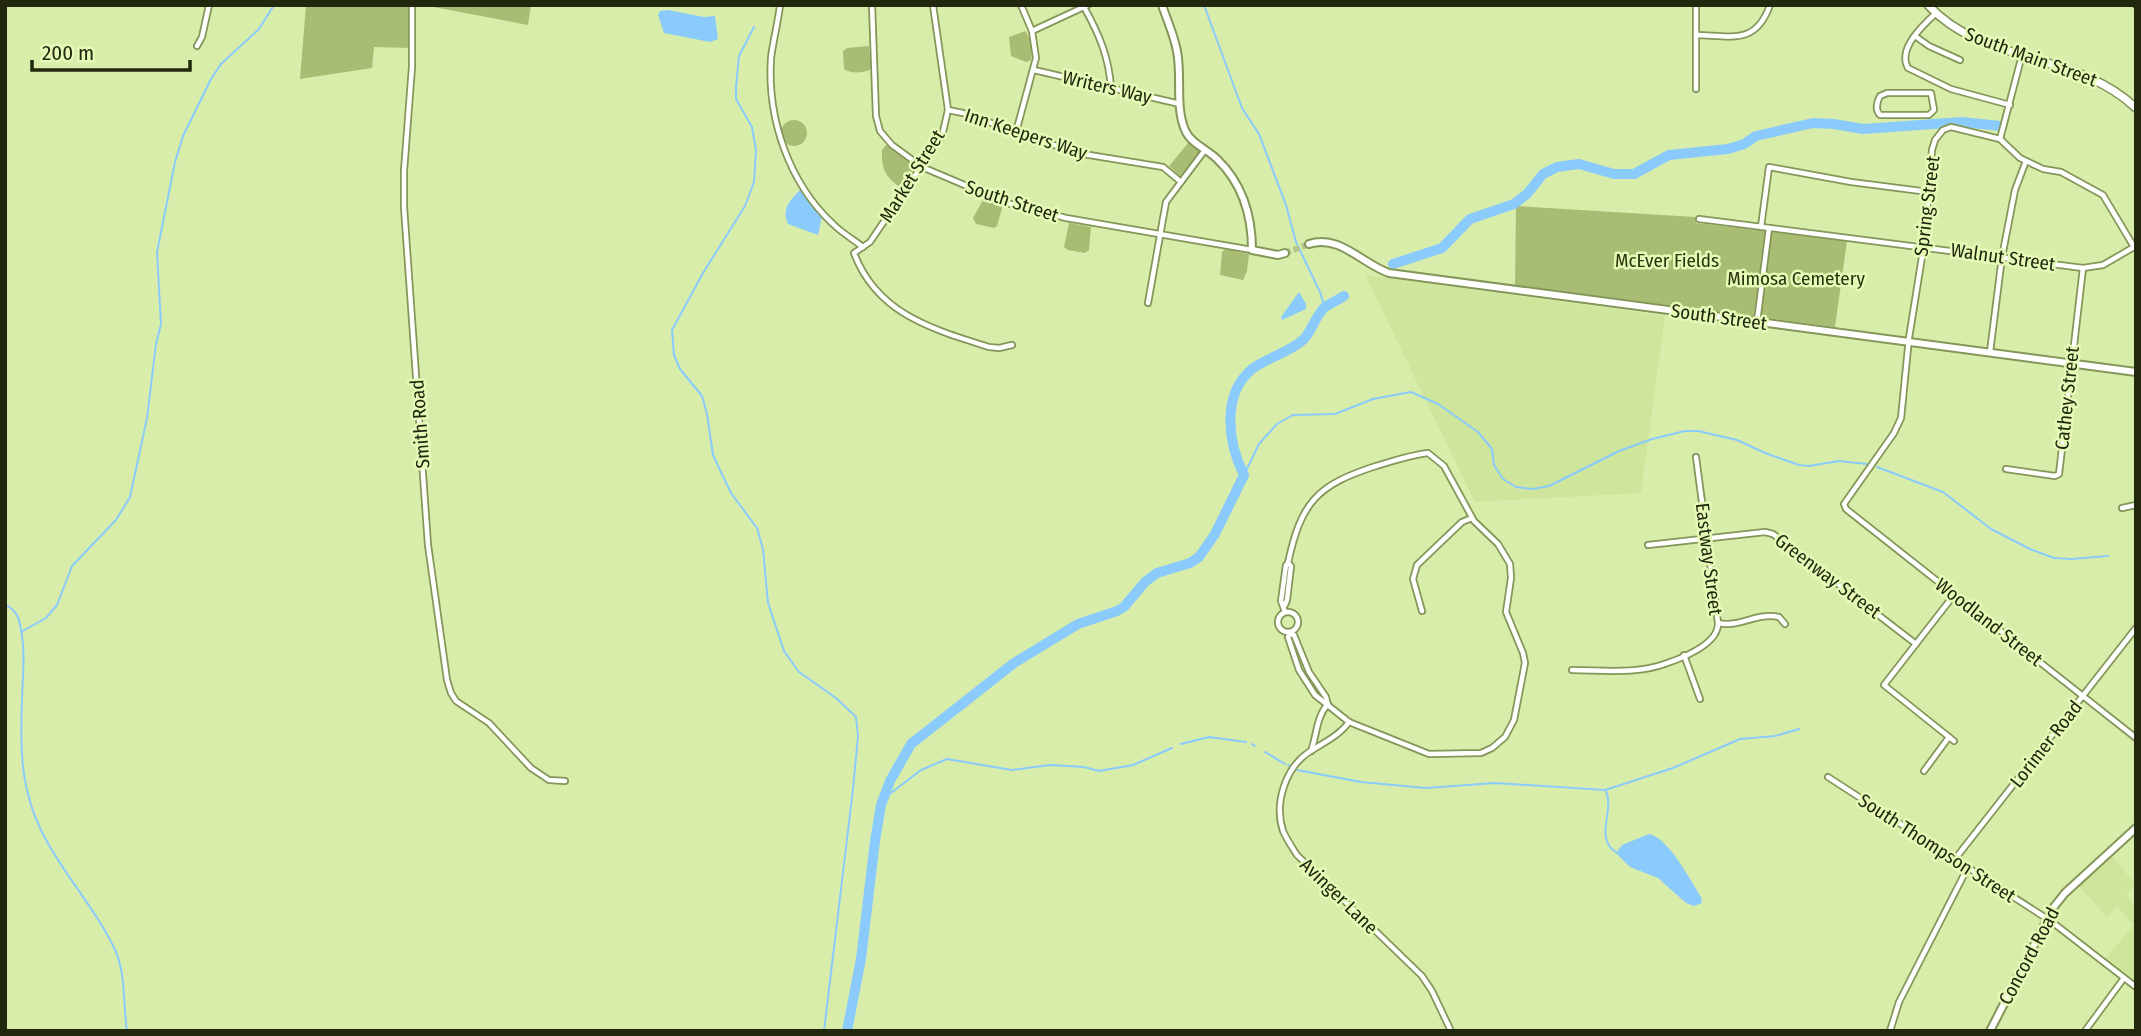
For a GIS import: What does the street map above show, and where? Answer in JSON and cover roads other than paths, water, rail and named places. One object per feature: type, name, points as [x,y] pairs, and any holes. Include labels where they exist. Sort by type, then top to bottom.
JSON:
[{"type":"main road","name":"South Main Street","points":[[1928,5],[1952,27],[1972,38],[2085,74],[2113,90],[2136,108]]},
{"type":"street","points":[[197,46],[202,37],[209,5]]},
{"type":"street","name":"Smith Road","points":[[412,5],[410,107],[403,182],[428,545],[447,680],[449,690],[456,701],[489,723],[531,768],[549,780],[565,781]]},
{"type":"street","points":[[780,5],[771,59],[776,124],[784,152],[804,188],[833,224],[863,247]]},
{"type":"street","name":"South Street","points":[[872,5],[876,116],[880,131],[892,145],[922,167],[980,193],[1017,206],[1066,218],[1278,255],[1285,253]]},
{"type":"street","name":"Market Street","points":[[933,5],[948,110],[942,136],[870,242],[854,253],[865,278],[909,318],[989,347],[1012,345]]},
{"type":"street","points":[[1016,133],[1034,70],[1036,51],[1032,31],[1021,5]]},
{"type":"street","points":[[1161,5],[1177,50],[1186,132],[1216,158],[1235,181],[1246,203],[1252,225],[1252,250]]},
{"type":"street","points":[[1696,5],[1696,89]]},
{"type":"street","points":[[1696,35],[1751,33],[1763,23],[1770,5]]},
{"type":"street","points":[[1032,31],[1086,6],[1104,49],[1111,88]]},
{"type":"street","points":[[1936,13],[1907,49],[1905,63],[1908,68],[1958,91],[2010,105]]},
{"type":"street","points":[[1915,36],[1929,46],[1960,60]]},
{"type":"street","points":[[2000,139],[2022,55]]},
{"type":"street","name":"Writers Way","points":[[1034,70],[1181,104]]},
{"type":"street","points":[[1931,93],[1887,93],[1880,96],[1878,113],[1884,117],[1929,115],[1934,110],[1931,93],[1935,82]]},
{"type":"street","name":"Inn Keepers Way","points":[[948,110],[1077,153],[1163,167],[1181,182]]},
{"type":"street","name":"Spring Street","points":[[1844,504],[1898,426],[1902,412],[1933,150],[1943,130],[1960,128],[2000,139],[2026,161],[2043,169],[2066,174],[2103,195],[2135,246]]},
{"type":"street","points":[[1148,303],[1158,234],[1166,202],[1205,150]]},
{"type":"street","points":[[1990,352],[2002,257],[2015,190],[2026,161]]},
{"type":"street","points":[[1760,228],[1769,167],[1851,182],[1929,192]]},
{"type":"street","name":"Walnut Street","points":[[1699,219],[2083,268],[2104,265],[2135,246]]},
{"type":"street","points":[[1757,322],[1769,228]]},
{"type":"street","name":"South Street","points":[[1309,244],[1322,241],[1334,243],[1389,273],[2136,372]]},
{"type":"street","name":"Cathey Street","points":[[2006,470],[2055,476],[2059,474],[2083,268]]},
{"type":"street","points":[[1428,453],[1444,466],[1472,518],[1503,550],[1510,565],[1506,612],[1525,663],[1518,706],[1509,731],[1499,743],[1481,752],[1434,754],[1403,745],[1349,722],[1327,703],[1309,672],[1294,635],[1281,629],[1278,624],[1279,617],[1287,600],[1291,566],[1288,563],[1304,517],[1318,493],[1350,474],[1410,455],[1428,453]]},
{"type":"street","name":"Eastway Street","points":[[1572,670],[1645,669],[1700,648],[1713,639],[1718,623],[1696,457]]},
{"type":"street","name":"Woodland Street","points":[[1844,504],[1846,509],[2136,738]]},
{"type":"street","points":[[2122,509],[2136,505]]},
{"type":"street","points":[[1422,611],[1413,579],[1417,565],[1462,522],[1472,518]]},
{"type":"street","name":"Greenway Street","points":[[1648,545],[1765,532],[1773,534],[1916,644]]},
{"type":"street","points":[[1954,595],[1884,685],[1954,741]]},
{"type":"street","points":[[1285,609],[1298,618],[1296,628],[1290,633]]},
{"type":"street","points":[[1718,623],[1731,624],[1766,615],[1779,617],[1785,624]]},
{"type":"street","name":"Lorimer Road","points":[[1955,859],[2136,628]]},
{"type":"street","points":[[1684,655],[1700,699]]},
{"type":"street","name":"Avinger Lane","points":[[1311,751],[1320,716],[1327,703]]},
{"type":"street","name":"Avinger Lane","points":[[1349,722],[1334,737],[1311,751],[1294,767],[1281,797],[1281,822],[1297,855],[1422,976],[1451,1031]]},
{"type":"street","points":[[1924,772],[1949,737]]},
{"type":"street","name":"South Thompson Street","points":[[1828,777],[2047,918],[2136,987]]},
{"type":"street","name":"Concord Road","points":[[1990,1031],[2047,918],[2065,893],[2136,828]]},
{"type":"street","points":[[1890,1031],[1899,1002],[1968,867]]},
{"type":"street","points":[[2085,1031],[2124,978]]},
{"type":"water","points":[[660,11],[704,17],[715,16],[718,39],[710,42],[664,33],[658,15]]},
{"type":"water","points":[[801,189],[822,217],[818,235],[788,224],[786,219],[786,209],[790,201]]},
{"type":"water","points":[[1299,292],[1306,309],[1282,320],[1281,317]]},
{"type":"water","points":[[1649,834],[1657,837],[1671,851],[1701,897],[1702,903],[1694,906],[1686,903],[1658,878],[1630,867],[1616,853],[1622,845]]},
{"type":"waterway","points":[[21,632],[46,618],[57,605],[72,566],[116,520],[130,497],[147,418],[161,324],[157,252],[175,162],[183,136],[211,79],[221,64],[259,29],[274,5]]},
{"type":"waterway","points":[[1204,5],[1242,108],[1259,134],[1286,205],[1296,242],[1325,308]]},
{"type":"waterway","points":[[754,27],[739,56],[736,87],[736,99],[752,127],[756,150],[754,182],[745,206],[703,273],[672,330],[674,355],[680,369],[702,396],[713,455],[731,493],[757,528],[763,549],[768,603],[784,651],[799,672],[836,698],[856,717],[858,736],[853,789],[824,1031]]},
{"type":"waterway","points":[[1393,264],[1442,248],[1470,219],[1514,204],[1527,194],[1543,174],[1557,167],[1579,164],[1614,174],[1634,174],[1669,155],[1728,149],[1744,144],[1756,136],[1813,123],[1863,129],[1962,122],[2000,126]]},
{"type":"waterway","points":[[847,1031],[861,959],[881,805],[890,781],[911,744],[1014,663],[1078,624],[1124,607],[1145,582],[1157,573],[1190,563],[1199,557],[1215,534],[1244,475],[1231,434],[1230,420],[1235,392],[1252,369],[1304,339],[1322,310],[1344,296]]},
{"type":"waterway","points":[[1244,475],[1259,444],[1277,424],[1293,415],[1335,414],[1373,399],[1411,392],[1438,404],[1478,432],[1492,449],[1494,465],[1503,479],[1516,487],[1533,489],[1549,486],[1619,451],[1685,431],[1698,431],[1737,440],[1799,465],[1839,461],[1867,464]]},
{"type":"waterway","points":[[1877,467],[1943,492],[1991,529],[2030,549],[2054,558],[2108,556]]},
{"type":"waterway","points":[[5,604],[18,617],[23,640],[22,747],[28,794],[35,816],[55,856],[94,913],[116,952],[123,981],[127,1031]]},
{"type":"waterway","points":[[1297,770],[1361,782],[1426,788],[1495,783],[1605,790],[1673,768],[1740,739],[1775,736],[1799,729]]},
{"type":"waterway","points":[[1181,744],[1209,737],[1246,742]]},
{"type":"waterway","points":[[883,799],[921,770],[947,759],[1012,770],[1050,765],[1084,767],[1099,771],[1133,765],[1172,748]]},
{"type":"waterway","points":[[1265,752],[1285,764]]},
{"type":"waterway","points":[[1606,791],[1606,840],[1617,853]]},
{"type":"tunnel","points":[[1285,253],[1309,244]]},
{"type":"railway","points":[[2132,5],[2136,9]]},
{"type":"park label","name":"McEver Fields","points":[[1667,260]]},
{"type":"park label","name":"Mimosa Cemetery","points":[[1796,278]]}]
